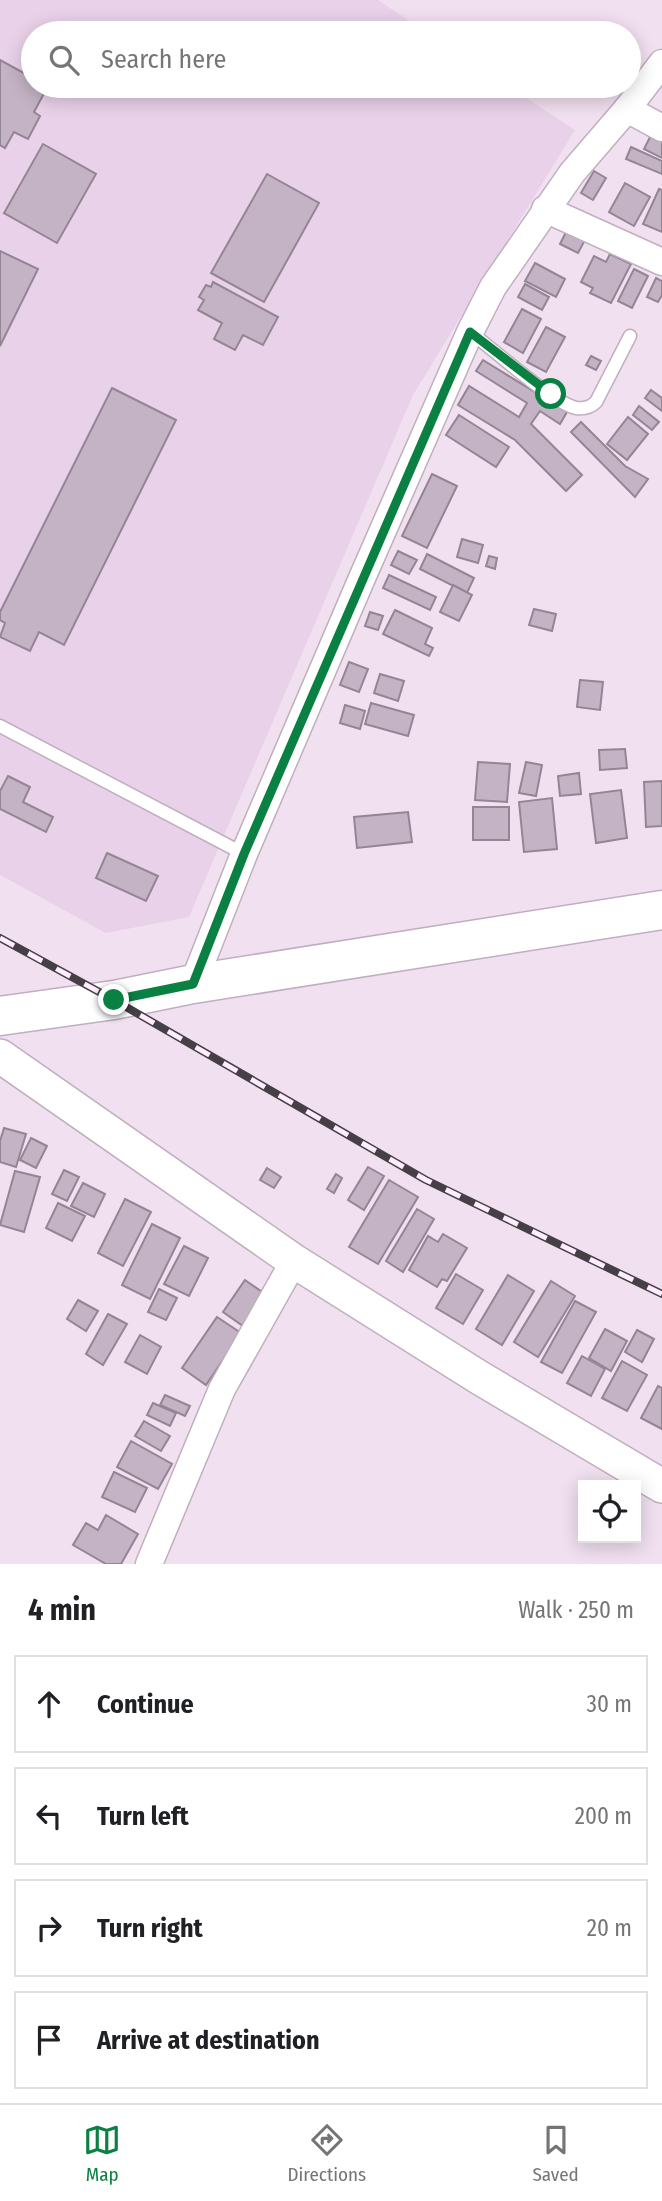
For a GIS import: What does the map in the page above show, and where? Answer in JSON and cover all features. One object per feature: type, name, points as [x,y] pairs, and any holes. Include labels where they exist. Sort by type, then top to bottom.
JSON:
[{"type":"main road","points":[[0,1016],[114,1000],[193,984],[662,910]]},
{"type":"street","points":[[641,91],[662,63]]},
{"type":"street","points":[[193,984],[244,854],[470,332],[493,287],[545,209],[597,141],[635,98]]},
{"type":"street","points":[[627,109],[662,128]]},
{"type":"street","points":[[545,209],[662,262]]},
{"type":"street","points":[[0,1056],[294,1261],[480,1378],[662,1486]]},
{"type":"street","points":[[149,1564],[222,1389],[294,1261]]},
{"type":"lane","points":[[470,332],[551,394],[568,405],[582,408],[592,406],[596,402],[630,337]]},
{"type":"lane","points":[[0,726],[244,854]]},
{"type":"shaded area","points":[[0,0],[378,0],[410,21],[21,21],[21,98],[526,98],[575,130],[413,395],[189,917],[106,933],[0,875]]},
{"type":"building","points":[[0,60],[21,71],[21,98],[42,98],[34,112],[40,116],[28,139],[14,132],[5,148],[0,145]]},
{"type":"building","points":[[651,135],[662,141],[662,158],[644,149]]},
{"type":"building","points":[[43,144],[96,174],[57,243],[4,213]]},
{"type":"building","points":[[631,147],[662,161],[662,174],[626,159]]},
{"type":"building","points":[[594,171],[606,178],[593,200],[581,193]]},
{"type":"building","points":[[267,174],[319,203],[264,302],[211,273]]},
{"type":"building","points":[[625,183],[650,197],[634,226],[609,212]]},
{"type":"building","points":[[659,189],[662,190],[662,232],[643,224]]},
{"type":"building","points":[[567,230],[585,240],[578,253],[560,244]]},
{"type":"building","points":[[0,251],[38,269],[0,346]]},
{"type":"building","points":[[610,254],[631,264],[611,303],[590,293],[593,288],[581,282],[594,256],[606,262]]},
{"type":"building","points":[[535,263],[565,279],[556,297],[525,281]]},
{"type":"building","points":[[634,269],[648,276],[632,308],[618,301]]},
{"type":"building","points":[[656,278],[662,281],[662,295],[658,302],[647,297]]},
{"type":"building","points":[[213,282],[278,317],[263,345],[243,335],[235,350],[214,339],[222,323],[198,310],[204,300],[199,297],[206,285],[211,287]]},
{"type":"building","points":[[525,284],[549,297],[542,310],[518,297]]},
{"type":"building","points":[[522,309],[541,319],[523,353],[504,342]]},
{"type":"building","points":[[546,327],[565,337],[546,372],[527,362]]},
{"type":"building","points":[[591,356],[601,361],[596,370],[586,365]]},
{"type":"building","points":[[483,360],[567,412],[560,424],[540,411],[531,424],[582,475],[566,491],[515,440],[458,405],[469,386],[519,417],[527,403],[476,371]]},
{"type":"building","points":[[112,388],[176,420],[64,645],[39,632],[30,651],[0,637],[5,623],[0,620],[0,612]]},
{"type":"building","points":[[651,390],[662,398],[662,411],[645,398]]},
{"type":"building","points":[[639,406],[659,422],[652,430],[633,415]]},
{"type":"building","points":[[459,415],[509,447],[496,467],[446,435]]},
{"type":"building","points":[[628,417],[648,434],[627,460],[607,444]]},
{"type":"building","points":[[581,422],[625,466],[648,479],[635,497],[571,432]]},
{"type":"building","points":[[432,474],[457,486],[427,548],[402,536]]},
{"type":"building","points":[[462,539],[483,545],[478,563],[457,557]]},
{"type":"building","points":[[398,551],[417,560],[409,574],[391,565]]},
{"type":"building","points":[[427,554],[474,578],[467,593],[420,569]]},
{"type":"building","points":[[489,556],[497,558],[495,569],[486,566]]},
{"type":"building","points":[[389,575],[436,597],[430,610],[383,588]]},
{"type":"building","points":[[453,585],[472,595],[459,621],[440,612]]},
{"type":"building","points":[[534,609],[556,614],[552,631],[529,625]]},
{"type":"building","points":[[395,610],[432,628],[425,644],[433,648],[429,656],[383,634]]},
{"type":"building","points":[[370,612],[383,616],[378,630],[365,626]]},
{"type":"building","points":[[349,662],[368,669],[359,692],[340,685]]},
{"type":"building","points":[[380,674],[404,681],[398,701],[374,693]]},
{"type":"building","points":[[580,680],[603,682],[600,710],[577,707]]},
{"type":"building","points":[[371,703],[414,715],[408,736],[365,724]]},
{"type":"building","points":[[345,705],[365,711],[360,729],[340,723]]},
{"type":"building","points":[[625,749],[627,768],[600,770],[599,750]]},
{"type":"building","points":[[478,762],[510,764],[507,802],[475,800]]},
{"type":"building","points":[[526,762],[542,765],[536,796],[519,793]]},
{"type":"building","points":[[579,773],[581,794],[560,796],[558,776]]},
{"type":"building","points":[[8,776],[30,787],[23,802],[53,817],[46,832],[0,809],[0,791]]},
{"type":"building","points":[[662,781],[662,826],[646,827],[644,782]]},
{"type":"building","points":[[621,790],[627,838],[596,843],[590,794]]},
{"type":"building","points":[[552,798],[557,849],[524,852],[519,802]]},
{"type":"building","points":[[473,807],[509,807],[509,840],[473,840]]},
{"type":"building","points":[[408,812],[412,842],[357,848],[354,817]]},
{"type":"building","points":[[107,853],[158,876],[146,901],[96,878]]},
{"type":"building","points":[[4,1128],[26,1134],[16,1167],[0,1162],[0,1141]]},
{"type":"building","points":[[31,1138],[47,1146],[36,1168],[20,1160]]},
{"type":"building","points":[[368,1167],[384,1176],[364,1210],[348,1200]]},
{"type":"building","points":[[267,1168],[281,1177],[274,1188],[260,1180]]},
{"type":"building","points":[[64,1170],[79,1177],[67,1201],[52,1194]]},
{"type":"building","points":[[15,1171],[40,1177],[24,1232],[0,1225]]},
{"type":"building","points":[[336,1174],[342,1178],[334,1193],[327,1189]]},
{"type":"building","points":[[389,1180],[418,1197],[378,1264],[349,1247]]},
{"type":"building","points":[[83,1183],[105,1194],[94,1217],[71,1206]]},
{"type":"building","points":[[125,1199],[151,1212],[123,1266],[98,1253]]},
{"type":"building","points":[[58,1203],[85,1216],[72,1241],[46,1228]]},
{"type":"building","points":[[417,1209],[434,1219],[403,1272],[386,1261]]},
{"type":"building","points":[[152,1224],[180,1238],[150,1299],[122,1285]]},
{"type":"building","points":[[443,1234],[467,1248],[447,1281],[442,1279],[437,1287],[409,1270],[428,1236],[438,1242]]},
{"type":"building","points":[[184,1246],[208,1258],[189,1296],[164,1284]]},
{"type":"building","points":[[456,1274],[483,1290],[463,1324],[436,1308]]},
{"type":"building","points":[[508,1275],[534,1291],[502,1345],[476,1329]]},
{"type":"building","points":[[245,1280],[265,1294],[243,1326],[223,1312]]},
{"type":"building","points":[[551,1281],[575,1296],[538,1357],[514,1342]]},
{"type":"building","points":[[159,1289],[177,1298],[166,1320],[148,1312]]},
{"type":"building","points":[[78,1300],[98,1311],[86,1331],[67,1319]]},
{"type":"building","points":[[575,1301],[596,1312],[562,1373],[541,1362]]},
{"type":"building","points":[[108,1314],[127,1324],[103,1365],[86,1354]]},
{"type":"building","points":[[217,1317],[241,1333],[206,1385],[182,1368]]},
{"type":"building","points":[[605,1329],[627,1341],[611,1371],[589,1358]]},
{"type":"building","points":[[637,1330],[654,1339],[642,1362],[625,1352]]},
{"type":"building","points":[[140,1335],[161,1347],[147,1374],[125,1362]]},
{"type":"building","points":[[582,1356],[605,1369],[591,1396],[567,1383]]},
{"type":"building","points":[[622,1361],[647,1375],[627,1411],[602,1398]]},
{"type":"building","points":[[658,1386],[662,1388],[662,1429],[641,1418]]},
{"type":"building","points":[[165,1395],[190,1406],[185,1416],[160,1405]]},
{"type":"building","points":[[153,1403],[176,1413],[170,1426],[147,1415]]},
{"type":"building","points":[[144,1421],[170,1436],[161,1451],[135,1436]]},
{"type":"building","points":[[131,1441],[172,1464],[158,1489],[117,1467]]},
{"type":"building","points":[[114,1472],[147,1488],[135,1512],[102,1497]]},
{"type":"building","points":[[106,1515],[138,1534],[121,1564],[106,1564],[73,1545],[86,1523],[98,1530]]},
{"type":"railway","points":[[0,938],[114,1000],[426,1180],[662,1294]]},
{"type":"route","points":[[114,1000],[193,984],[244,854],[470,332],[551,394]]}]
